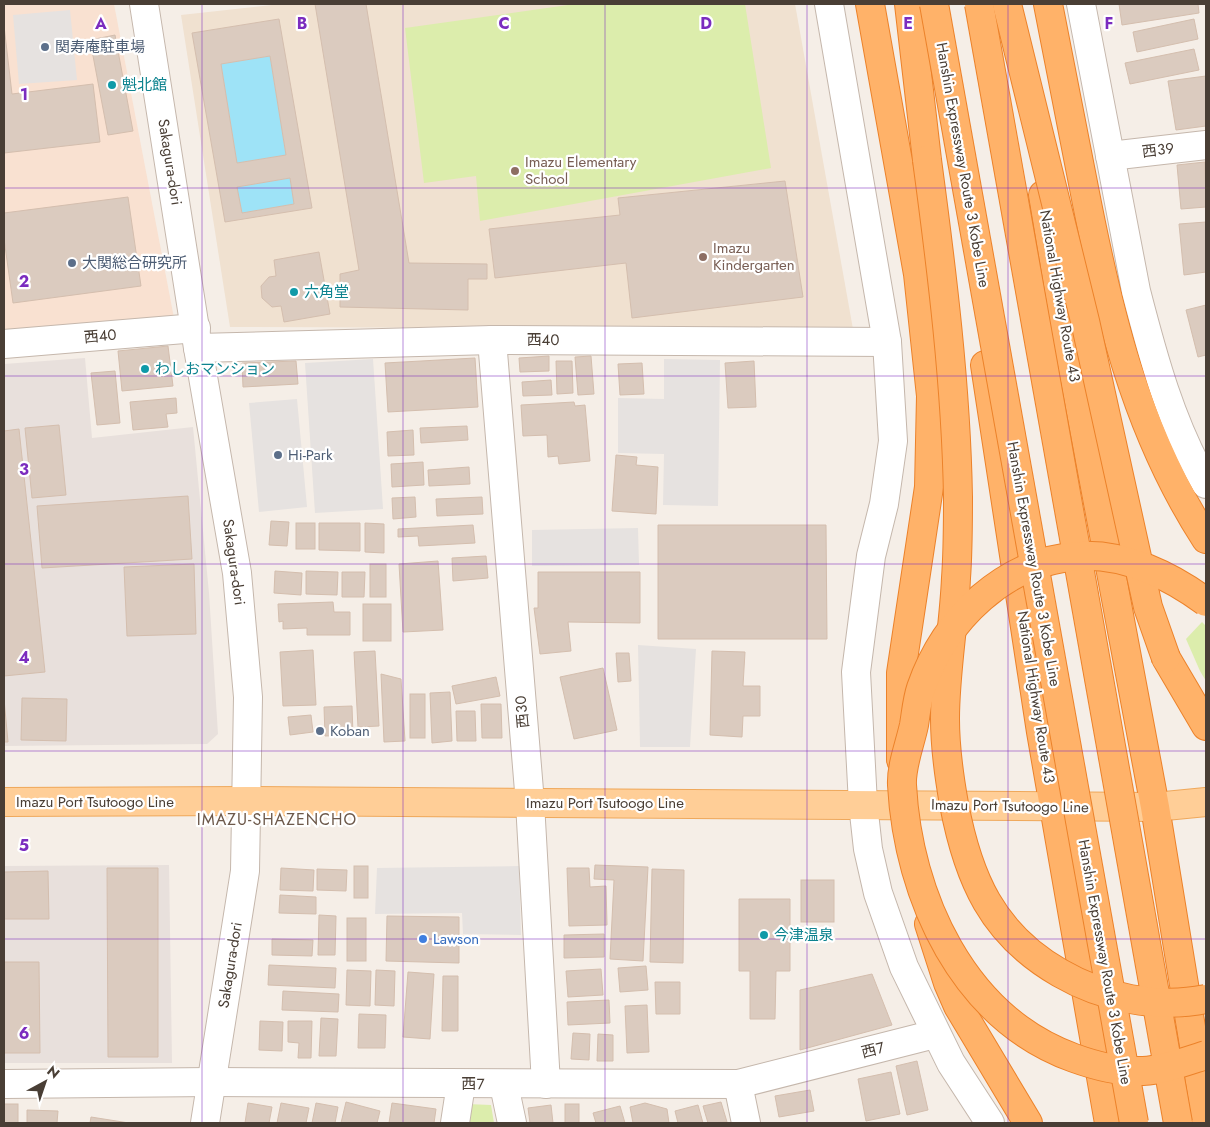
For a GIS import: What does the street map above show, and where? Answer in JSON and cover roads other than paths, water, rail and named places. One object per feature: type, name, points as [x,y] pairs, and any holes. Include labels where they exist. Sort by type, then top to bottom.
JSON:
[{"type":"highway","points":[[870,4],[918,274],[931,396],[932,442],[923,530],[906,626],[901,673],[902,783],[912,853],[937,951],[948,984],[972,1031],[1028,1123]]},
{"type":"highway","points":[[909,4],[939,252],[956,433],[958,499],[956,578],[946,684],[945,721],[950,784],[965,853],[979,888],[1000,922],[1024,949],[1050,968],[1091,989],[1118,997],[1161,1002],[1206,999]]},
{"type":"highway","name":"National Highway Route 43","points":[[926,4],[1002,467],[1040,732],[1109,1123]]},
{"type":"highway","name":"Hanshin Expressway Route 3 Kobe Line","points":[[934,4],[1134,1123]]},
{"type":"highway","points":[[979,4],[1178,1123]]},
{"type":"highway","points":[[1007,4],[1086,321],[1148,607],[1166,658],[1180,685],[1206,726]]},
{"type":"highway","name":"National Highway Route 43","points":[[1013,4],[1066,332],[1155,807],[1206,1119]]},
{"type":"highway","points":[[1048,4],[1098,261],[1117,341],[1140,406],[1165,464],[1206,538]]},
{"type":"highway","points":[[902,783],[921,690],[932,662],[945,638],[963,614],[984,595],[1010,577],[1032,566],[1056,560],[1082,556],[1106,558],[1129,562],[1157,572],[1206,602]]},
{"type":"highway","points":[[912,853],[940,934],[955,960],[979,994],[1004,1018],[1032,1039],[1075,1059],[1118,1070],[1145,1071],[1206,1055]]},
{"type":"main road","name":"Imazu Port Tsutoogo Line","points":[[4,802],[248,801],[1155,807],[1206,802]]},
{"type":"street","name":"Sakagura-dori","points":[[144,4],[197,338],[237,573],[248,697],[248,801],[245,871],[205,1123]]},
{"type":"street","points":[[829,4],[887,342],[893,441],[884,504],[871,556],[856,672],[863,804],[868,849],[878,893],[904,967],[936,1034],[973,1099],[990,1123]]},
{"type":"street","points":[[1081,4],[1136,291],[1158,372],[1177,424],[1206,484]]},
{"type":"street","name":"西３９","points":[[1110,156],[1206,145]]},
{"type":"street","name":"西４０","points":[[4,344],[197,338],[887,342]]},
{"type":"street","name":"西３０","points":[[492,340],[530,803],[546,1084]]},
{"type":"street","name":"西７","points":[[4,1084],[211,1082],[738,1084],[936,1034]]},
{"type":"street","points":[[455,1123],[461,1084]]},
{"type":"street","points":[[504,1084],[512,1123]]},
{"type":"street","points":[[738,1084],[746,1123]]},
{"type":"water","points":[[270,56],[286,155],[237,163],[221,64]]},
{"type":"water","points":[[290,178],[294,204],[242,213],[237,187]]},
{"type":"place","name":"関寿庵駐車場","points":[[45,47]]},
{"type":"place","name":"魁北館","points":[[112,85]]},
{"type":"place","name":"Imazu Elementary School","points":[[515,171]]},
{"type":"place","name":"Imazu Kindergarten","points":[[703,257]]},
{"type":"place","name":"大関総合研究所","points":[[72,263]]},
{"type":"place","name":"六角堂","points":[[294,292]]},
{"type":"place","name":"わしおマンション","points":[[145,369]]},
{"type":"place","name":"Hi-Park","points":[[278,455]]},
{"type":"place","name":"Koban","points":[[320,731]]},
{"type":"place","name":"今津温泉","points":[[764,935]]},
{"type":"place","name":"Lawson","points":[[423,939]]},
{"type":"district","name":"IMAZU-SHAZENCHO","points":[[277,819]]}]
